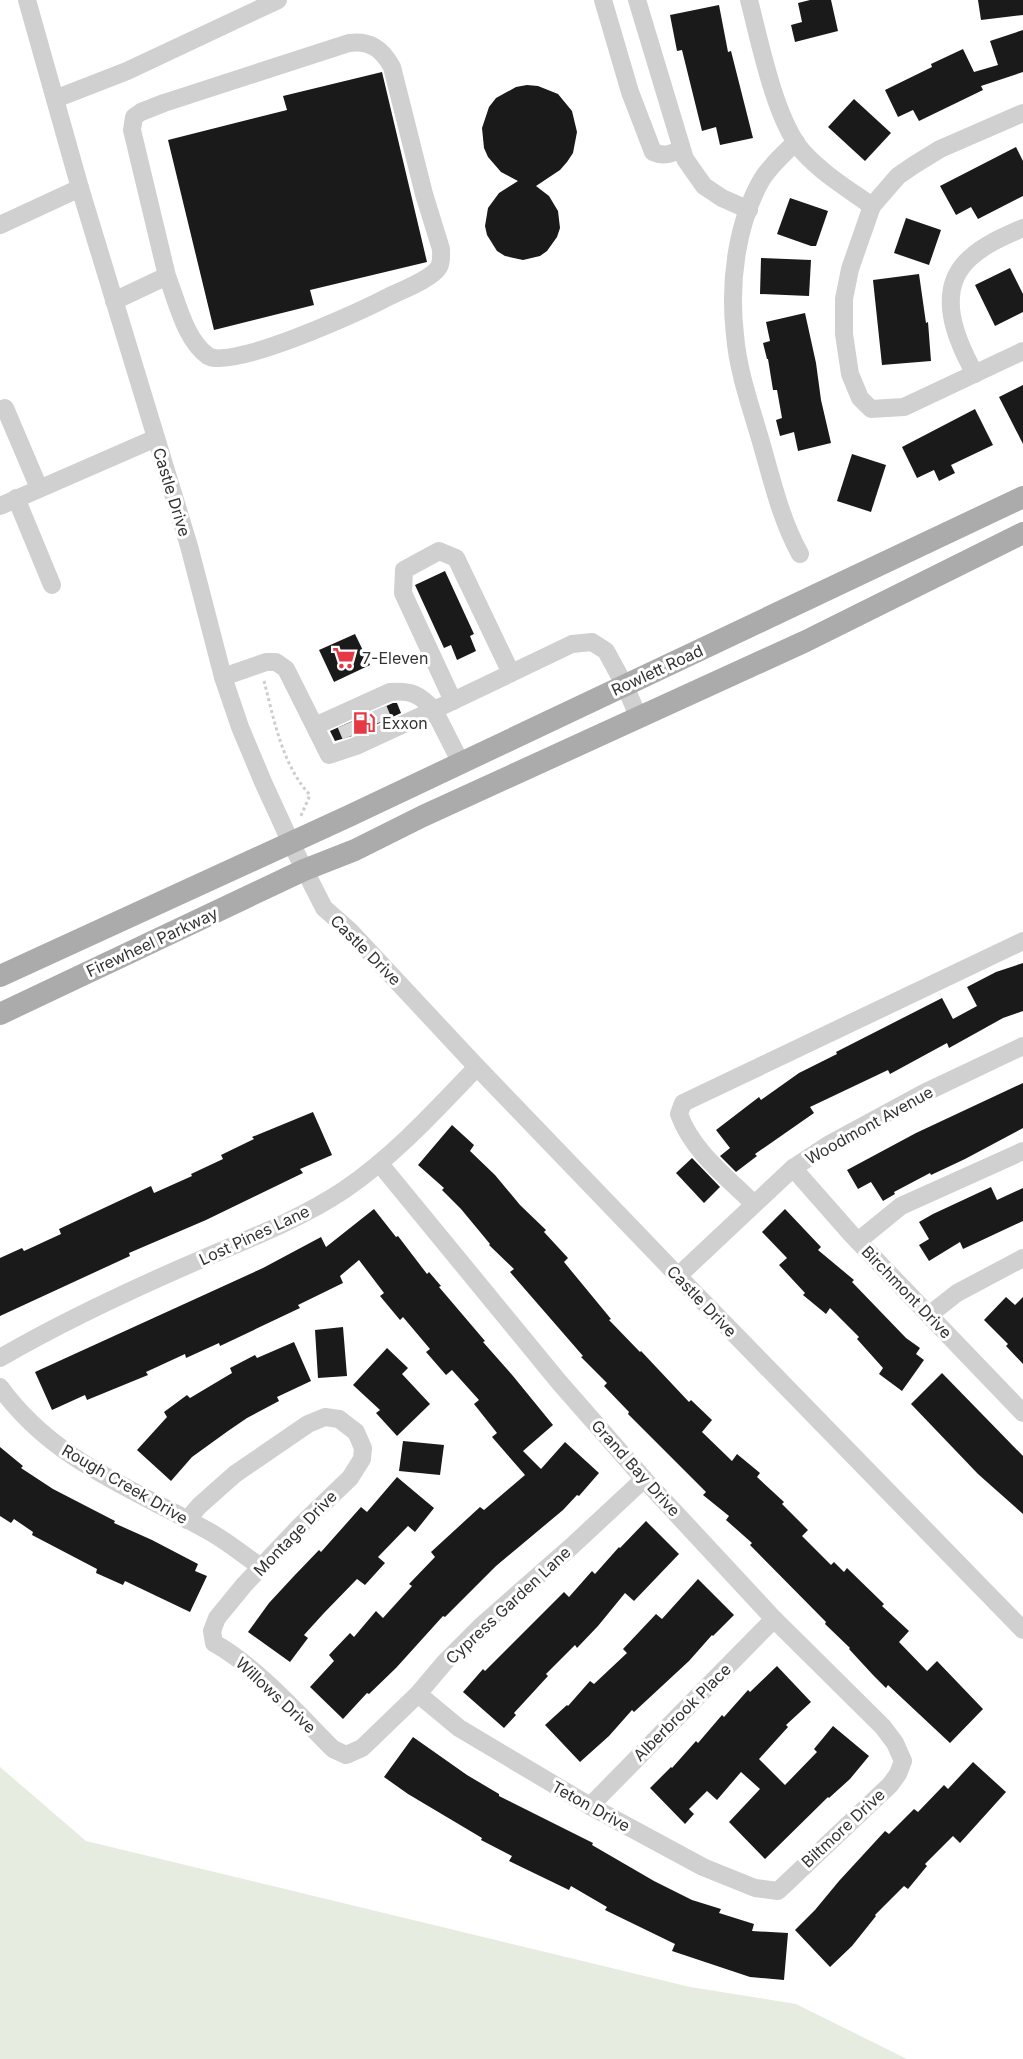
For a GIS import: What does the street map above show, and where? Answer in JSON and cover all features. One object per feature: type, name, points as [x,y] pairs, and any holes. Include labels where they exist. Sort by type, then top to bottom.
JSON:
[{"type":"main road","name":"Rowlett Road","points":[[291,843],[1023,497]]},
{"type":"main road","points":[[304,870],[355,850],[423,816],[806,641],[1023,533]]},
{"type":"main road","points":[[791,607],[806,641]]},
{"type":"main road","name":"Firewheel Parkway","points":[[0,976],[291,843]]},
{"type":"main road","name":"Firewheel Parkway","points":[[0,1014],[304,870]]},
{"type":"street","name":"Castle Drive","points":[[27,0],[80,188],[189,546],[223,677],[240,727],[291,843],[324,908],[350,931],[678,1276],[1023,1630]]},
{"type":"street","points":[[55,99],[127,71],[278,0]]},
{"type":"street","points":[[603,0],[630,92],[653,152],[667,155],[681,149]]},
{"type":"street","points":[[637,0],[681,149],[690,168],[704,186],[722,198],[749,210]]},
{"type":"street","points":[[749,0],[765,63],[783,117],[796,142],[802,151],[834,179],[872,206]]},
{"type":"street","points":[[360,41],[379,49],[392,67],[424,194],[441,249],[438,268],[430,276],[380,301],[315,329],[259,351],[218,360],[210,357],[194,340],[167,276],[132,130],[134,117],[141,112],[195,92],[350,43],[360,41]]},
{"type":"street","points":[[1023,114],[940,149],[898,176],[872,206],[850,269],[844,299],[844,334],[850,374],[860,398],[871,409],[904,407],[1023,351]]},
{"type":"street","points":[[796,142],[779,158],[762,180],[749,210],[740,241],[733,302],[739,362],[764,455],[788,531],[800,554]]},
{"type":"street","points":[[0,225],[80,188]]},
{"type":"street","points":[[975,374],[951,321],[950,306],[954,284],[968,260],[987,246],[1023,228]]},
{"type":"street","points":[[114,301],[167,276]]},
{"type":"street","points":[[4,408],[39,488]]},
{"type":"street","points":[[52,585],[8,502],[156,438]]},
{"type":"street","points":[[453,701],[403,593],[404,570],[439,551],[456,558],[511,674]]},
{"type":"street","points":[[315,726],[364,723],[434,710],[572,644],[592,642],[606,651],[639,718]]},
{"type":"street","points":[[223,677],[266,662],[276,662],[286,669],[329,755],[364,723],[390,692],[401,691],[423,698],[434,710],[461,763]]},
{"type":"street","points":[[754,1204],[702,1153],[685,1129],[679,1114],[683,1103],[1023,942]]},
{"type":"street","name":"Woodmont Avenue","points":[[678,1276],[793,1168],[828,1145],[924,1093],[1023,1046]]},
{"type":"street","name":"Lost Pines Lane","points":[[0,1358],[150,1283],[305,1213],[342,1191],[380,1164],[477,1067]]},
{"type":"street","points":[[858,1241],[901,1206],[1023,1151]]},
{"type":"street","name":"Grand Bay Drive","points":[[380,1164],[559,1382],[644,1479],[774,1619],[883,1727],[895,1743],[903,1761]]},
{"type":"street","name":"Birchmont Drive","points":[[793,1168],[858,1241],[1023,1413]]},
{"type":"street","points":[[929,1315],[957,1293],[1019,1265]]},
{"type":"street","name":"Rough Creek Drive","points":[[0,1387],[24,1417],[62,1450],[85,1465],[215,1535],[261,1567]]},
{"type":"street","name":"Montage Drive","points":[[188,1520],[205,1500],[235,1474],[308,1424],[325,1417],[339,1419],[356,1432],[363,1448],[362,1459],[350,1478],[329,1496],[261,1567],[217,1618],[212,1631]]},
{"type":"street","name":"Cypress Garden Lane","points":[[346,1755],[362,1748],[418,1695],[445,1662],[480,1627],[644,1479]]},
{"type":"street","name":"Alberbrook Place","points":[[590,1806],[774,1619]]},
{"type":"street","name":"Willows Drive","points":[[212,1631],[214,1643],[230,1651],[333,1749],[346,1755]]},
{"type":"street","name":"Teton Drive","points":[[418,1695],[459,1728],[590,1806],[703,1867],[755,1888],[778,1891]]},
{"type":"street","name":"Biltmore Drive","points":[[778,1891],[890,1785],[903,1761]]},
{"type":"path","points":[[259,664],[286,756],[300,784],[310,795],[291,843]]},
{"type":"shaded area","points":[[0,1767],[86,1841],[690,1987],[796,2004],[907,2059],[0,2059]]},
{"type":"building","points":[[810,0],[831,0],[838,31],[795,42],[791,25],[802,22],[798,3]]},
{"type":"building","points":[[978,0],[1023,0],[1023,15],[981,20]]},
{"type":"building","points":[[719,5],[728,52],[731,51],[753,138],[720,145],[716,127],[702,131],[682,50],[677,51],[670,15]]},
{"type":"building","points":[[1023,30],[1023,72],[981,86],[983,90],[919,121],[913,110],[898,117],[885,90],[963,49],[974,72],[998,65],[990,41]]},
{"type":"building","points":[[382,72],[427,262],[310,290],[314,305],[214,330],[168,140],[287,110],[283,96]]},
{"type":"building","points":[[538,86],[558,94],[572,111],[577,132],[573,153],[567,162],[560,170],[536,186],[549,196],[558,211],[560,228],[557,237],[547,251],[540,256],[523,260],[505,256],[497,251],[487,235],[485,226],[488,208],[499,193],[518,181],[501,172],[488,157],[484,148],[482,128],[489,107],[496,98],[516,87]]},
{"type":"building","points":[[854,99],[891,133],[865,161],[828,127]]},
{"type":"building","points":[[1016,147],[1023,161],[1023,196],[978,219],[971,207],[956,215],[940,186]]},
{"type":"building","points":[[790,198],[828,211],[816,246],[777,234]]},
{"type":"building","points":[[906,218],[941,230],[929,265],[894,253]]},
{"type":"building","points":[[761,258],[811,260],[809,296],[760,294]]},
{"type":"building","points":[[1010,268],[1023,294],[1023,312],[995,326],[975,285]]},
{"type":"building","points":[[919,274],[926,323],[928,322],[931,361],[882,365],[873,280]]},
{"type":"building","points":[[805,313],[831,443],[798,451],[794,432],[780,436],[776,420],[782,418],[777,390],[773,390],[763,343],[770,341],[766,322]]},
{"type":"building","points":[[1023,385],[1023,444],[999,397]]},
{"type":"building","points":[[975,409],[993,445],[951,465],[955,473],[939,481],[934,470],[917,478],[902,447]]},
{"type":"building","points":[[852,454],[886,465],[871,512],[837,501]]},
{"type":"building","points":[[445,571],[474,634],[470,636],[476,651],[457,660],[451,645],[444,648],[415,585]]},
{"type":"building","name":"7-Eleven","points":[[355,634],[370,665],[334,682],[319,650]]},
{"type":"building","name":"Exxon","points":[[397,703],[401,713],[352,736],[335,741],[330,731]]},
{"type":"building","points":[[1023,963],[1023,1011],[1003,1018],[949,1048],[947,1043],[890,1074],[888,1070],[810,1107],[814,1113],[755,1154],[757,1156],[736,1172],[720,1156],[730,1148],[716,1130],[759,1097],[761,1100],[799,1073],[837,1054],[836,1052],[942,998],[953,1019],[977,1006],[967,987],[996,972]]},
{"type":"building","points":[[1023,1083],[1023,1128],[965,1159],[931,1175],[930,1173],[894,1192],[895,1194],[883,1201],[871,1182],[858,1189],[847,1170],[916,1133]]},
{"type":"building","points":[[313,1112],[332,1155],[300,1169],[303,1173],[206,1220],[129,1253],[130,1256],[0,1316],[0,1258],[22,1248],[24,1251],[61,1234],[59,1229],[151,1186],[154,1193],[192,1176],[191,1174],[223,1159],[221,1155],[254,1139],[252,1137]]},
{"type":"building","points":[[452,1125],[474,1145],[470,1151],[546,1230],[544,1232],[568,1258],[564,1262],[611,1319],[609,1320],[689,1402],[691,1400],[712,1420],[702,1432],[732,1461],[737,1454],[760,1473],[757,1477],[784,1502],[782,1504],[808,1530],[802,1536],[831,1565],[834,1562],[844,1572],[847,1568],[884,1604],[882,1606],[909,1631],[899,1642],[927,1671],[937,1661],[983,1709],[950,1743],[888,1685],[886,1688],[873,1675],[825,1624],[826,1622],[750,1545],[752,1543],[726,1520],[729,1516],[703,1495],[706,1492],[628,1414],[629,1412],[604,1386],[607,1383],[581,1357],[583,1356],[510,1272],[514,1269],[489,1245],[461,1209],[442,1190],[444,1188],[418,1165]]},
{"type":"building","points":[[692,1158],[720,1187],[704,1203],[676,1173]]},
{"type":"building","points":[[991,1187],[997,1200],[1023,1188],[1023,1221],[963,1249],[960,1242],[929,1261],[919,1245],[929,1239],[919,1222]]},
{"type":"building","points":[[374,1209],[427,1274],[429,1272],[441,1286],[439,1287],[485,1341],[483,1342],[553,1425],[523,1451],[541,1469],[565,1442],[599,1473],[579,1496],[577,1495],[563,1510],[496,1566],[445,1617],[443,1616],[396,1668],[369,1694],[367,1693],[343,1719],[310,1687],[334,1661],[329,1655],[350,1633],[354,1637],[376,1611],[383,1618],[412,1586],[409,1584],[435,1557],[431,1552],[480,1507],[484,1510],[525,1475],[492,1437],[497,1433],[474,1404],[479,1400],[452,1370],[446,1375],[426,1352],[430,1349],[403,1317],[400,1320],[380,1296],[384,1293],[359,1260],[340,1276],[343,1283],[298,1305],[300,1308],[220,1346],[219,1343],[186,1358],[185,1354],[146,1372],[148,1375],[87,1400],[85,1395],[52,1410],[35,1372],[263,1268],[321,1237],[326,1247]]},
{"type":"building","points":[[785,1209],[821,1247],[818,1250],[854,1280],[852,1282],[906,1338],[920,1348],[916,1354],[924,1360],[902,1391],[879,1374],[883,1368],[857,1339],[859,1337],[830,1308],[826,1314],[803,1295],[805,1293],[779,1265],[787,1258],[762,1232]]},
{"type":"building","points":[[1006,1297],[1015,1305],[1023,1297],[1023,1364],[1006,1346],[1008,1344],[984,1320]]},
{"type":"building","points":[[343,1327],[347,1376],[318,1378],[315,1330]]},
{"type":"building","points":[[294,1342],[311,1381],[277,1397],[279,1401],[228,1431],[192,1457],[171,1481],[137,1450],[167,1417],[164,1412],[187,1395],[190,1398],[232,1373],[230,1368],[255,1355],[257,1358]]},
{"type":"building","points":[[387,1348],[408,1368],[402,1374],[430,1404],[397,1436],[376,1413],[380,1410],[353,1385]]},
{"type":"building","points":[[942,1373],[1023,1456],[1023,1514],[978,1474],[911,1404]]},
{"type":"building","points":[[403,1441],[444,1445],[440,1475],[399,1471]]},
{"type":"building","points":[[0,1447],[23,1466],[21,1468],[53,1489],[115,1521],[114,1523],[198,1564],[195,1571],[207,1576],[190,1612],[125,1581],[123,1585],[96,1573],[97,1569],[32,1535],[33,1532],[14,1519],[11,1523],[0,1516]]},
{"type":"building","points":[[397,1477],[434,1508],[415,1532],[408,1526],[378,1557],[385,1563],[365,1585],[357,1579],[304,1635],[308,1638],[290,1662],[248,1632],[269,1603],[294,1576],[319,1550],[321,1552],[361,1507],[367,1512]]},
{"type":"building","points":[[646,1521],[679,1554],[634,1601],[625,1593],[577,1648],[575,1645],[546,1674],[548,1676],[514,1713],[516,1715],[504,1728],[463,1692],[483,1669],[485,1671],[564,1592],[569,1597],[592,1571],[595,1574]]},
{"type":"building","points":[[698,1579],[734,1615],[689,1661],[634,1712],[632,1710],[609,1736],[580,1762],[545,1725],[568,1706],[590,1681],[594,1684],[627,1653],[623,1649],[656,1614],[662,1619]]},
{"type":"building","points":[[777,1666],[811,1702],[786,1725],[788,1727],[759,1759],[785,1785],[817,1752],[814,1749],[833,1726],[869,1756],[850,1779],[828,1797],[765,1859],[729,1822],[760,1789],[741,1772],[717,1800],[707,1791],[689,1809],[694,1814],[685,1824],[650,1788],[696,1741],[698,1743],[722,1715],[724,1717],[748,1690],[750,1692]]},
{"type":"building","points":[[413,1737],[499,1796],[593,1843],[592,1845],[654,1881],[692,1900],[721,1909],[719,1913],[754,1924],[752,1931],[788,1933],[784,1980],[750,1977],[672,1951],[675,1944],[605,1910],[607,1907],[571,1886],[569,1890],[509,1861],[512,1856],[481,1840],[482,1838],[384,1777]]},
{"type":"building","points":[[973,1762],[1006,1792],[960,1843],[953,1836],[925,1864],[927,1866],[908,1889],[904,1886],[875,1915],[852,1946],[830,1967],[795,1930],[885,1831],[889,1834],[914,1809],[918,1812],[944,1785],[948,1789]]},
{"type":"tunnel","points":[[378,709],[383,721]]},
{"type":"tunnel","points":[[362,716],[367,729]]},
{"type":"tunnel","points":[[346,724],[351,736]]},
{"type":"place","name":"7-Eleven","points":[[344,658]]},
{"type":"place","name":"Exxon","points":[[364,723]]}]
